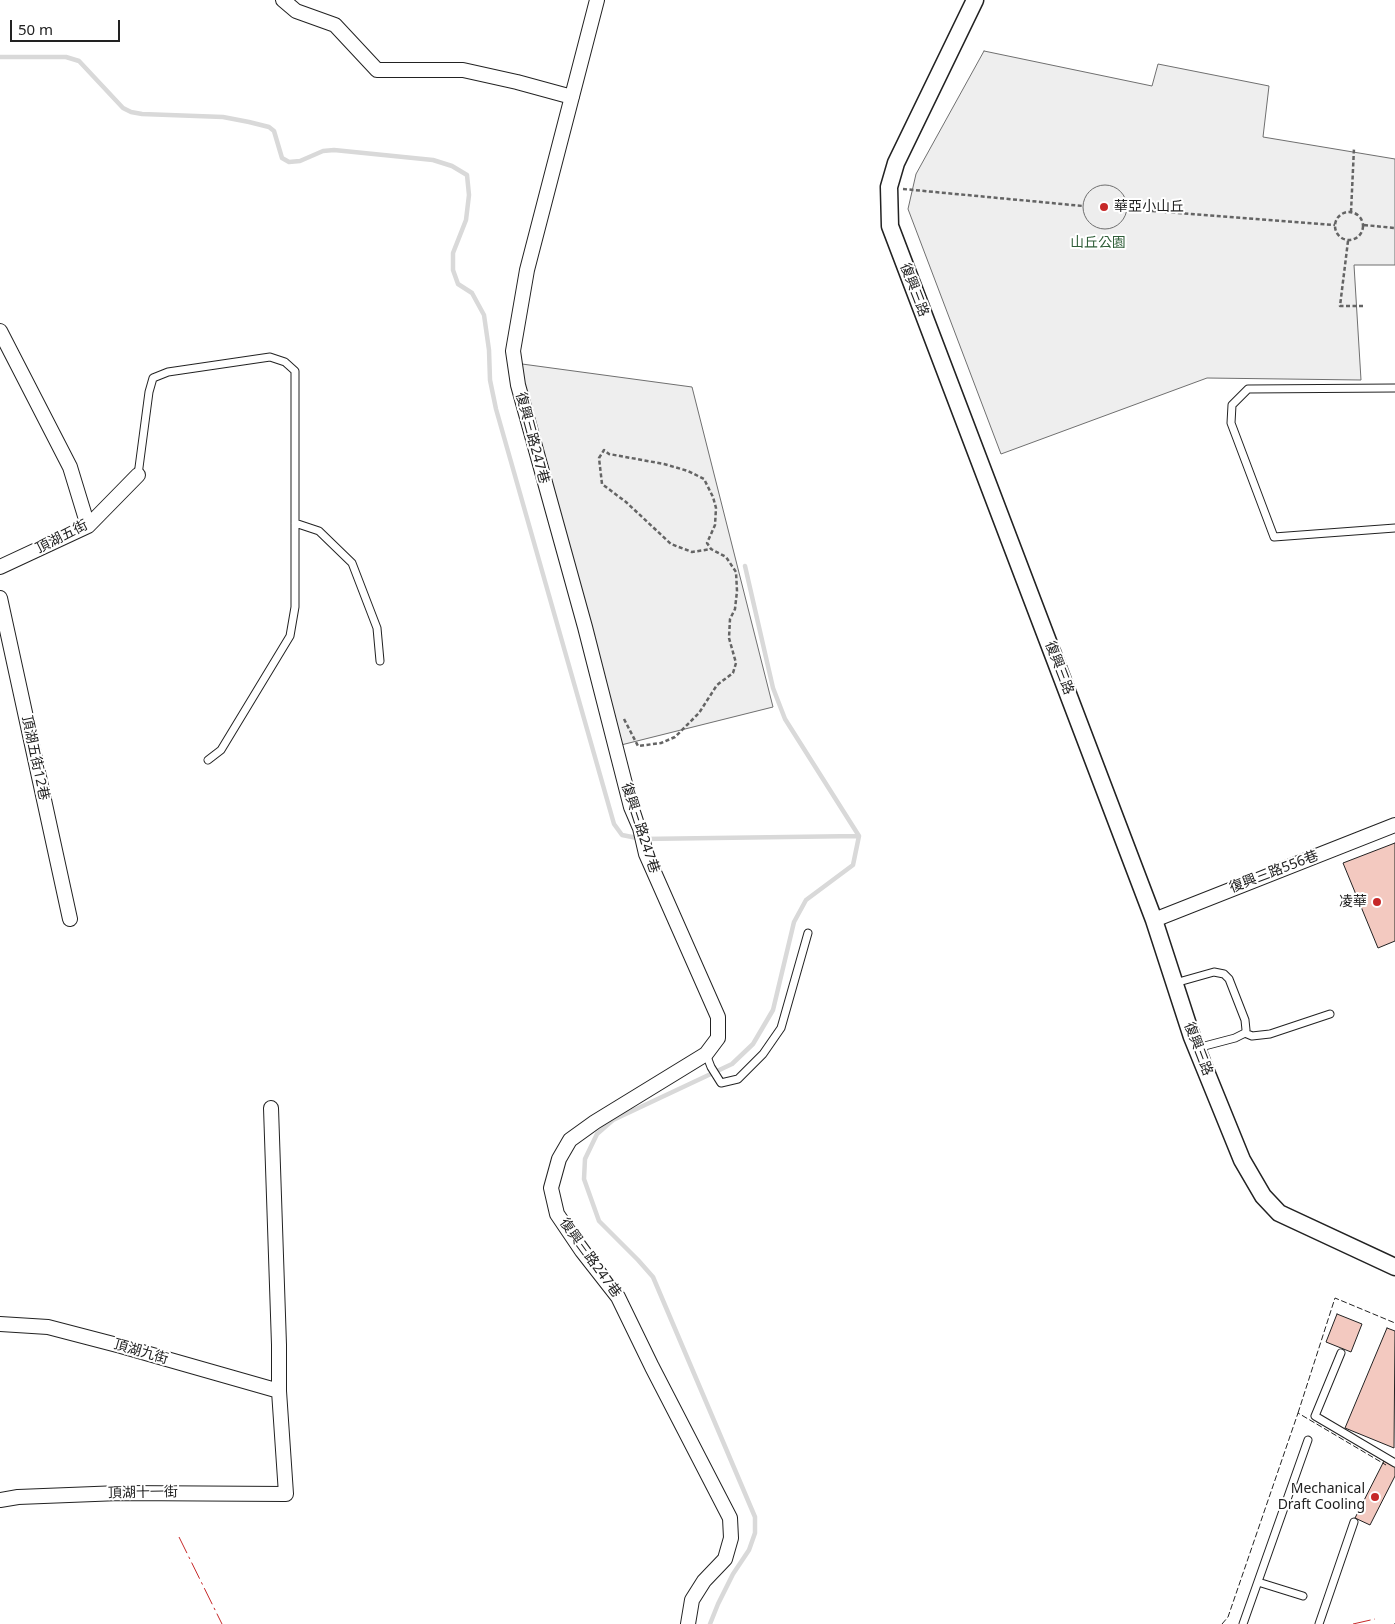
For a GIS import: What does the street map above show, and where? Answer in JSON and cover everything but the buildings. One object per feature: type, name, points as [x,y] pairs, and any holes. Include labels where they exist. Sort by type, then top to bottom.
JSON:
[{"type":"street","points":[[283,0],[296,11],[335,25],[377,70],[463,70],[517,82],[572,98]]},
{"type":"street","name":"復興三路247巷","points":[[597,0],[528,270],[513,351],[518,385],[631,807],[640,828],[646,854],[718,1017],[718,1038],[708,1061],[595,1122],[570,1140],[559,1159],[552,1188],[557,1214],[582,1251],[618,1296],[730,1518],[731,1538],[725,1559],[704,1581],[692,1600],[688,1624]]},
{"type":"street","name":"復興三路","points":[[975,0],[896,163],[889,188],[890,226],[1154,920],[1197,1048],[1242,1160],[1263,1196],[1280,1213],[1395,1268]]},
{"type":"street","points":[[0,331],[70,467],[88,526]]},
{"type":"street","name":"頂湖五街","points":[[0,568],[88,526],[138,475]]},
{"type":"street","name":"頂湖五街12巷","points":[[0,598],[70,919]]},
{"type":"street","name":"復興三路556巷","points":[[1154,920],[1395,825]]},
{"type":"street","points":[[271,1108],[279,1391]]},
{"type":"street","name":"頂湖九街","points":[[0,1324],[48,1327],[279,1391]]},
{"type":"street","name":"頂湖十一街","points":[[0,1500],[18,1497],[120,1493],[286,1494],[279,1391]]},
{"type":"lane","points":[[138,475],[149,392],[154,378],[168,372],[270,358],[285,362],[295,371],[295,607],[290,636],[220,750],[208,760]]},
{"type":"lane","points":[[1395,388],[1248,389],[1232,405],[1231,423],[1274,537],[1395,528]]},
{"type":"lane","points":[[295,523],[319,531],[352,563],[377,628],[380,661]]},
{"type":"lane","points":[[708,1061],[721,1083],[738,1079],[763,1054],[781,1028],[808,933]]},
{"type":"lane","points":[[1174,983],[1214,972],[1224,974],[1228,979],[1245,1020],[1246,1030],[1244,1033]]},
{"type":"lane","points":[[1197,1048],[1235,1038],[1244,1033],[1258,1036],[1270,1034],[1330,1014]]},
{"type":"lane","points":[[1341,1353],[1315,1416],[1395,1463]]},
{"type":"lane","points":[[1243,1624],[1308,1440]]},
{"type":"lane","points":[[1319,1624],[1354,1522]]},
{"type":"lane","points":[[1258,1582],[1303,1596]]},
{"type":"path","points":[[1351,212],[1354,148]]},
{"type":"path","points":[[902,189],[1083,206]]},
{"type":"path","points":[[1126,209],[1335,225]]},
{"type":"path","points":[[1351,212],[1358,214],[1364,225],[1359,237],[1348,240],[1338,236],[1335,225],[1336,219],[1340,215],[1351,212]]},
{"type":"path","points":[[1364,225],[1395,228]]},
{"type":"path","points":[[1348,240],[1340,306],[1363,306]]},
{"type":"path","points":[[622,716],[638,746],[668,740],[675,737],[700,713],[717,685],[733,673],[736,663],[729,638],[730,620],[735,609],[737,591],[736,572],[726,557],[711,548],[707,543],[715,525],[716,508],[704,479],[688,471],[664,464],[609,454],[604,450],[599,458],[602,484],[626,502],[671,544],[692,552],[711,548]]},
{"type":"green space","name":"山丘公園","points":[[984,51],[1152,86],[1158,64],[1269,86],[1263,137],[1395,159],[1395,265],[1354,265],[1361,380],[1207,378],[1001,454],[908,209],[916,174]]},
{"type":"green space","points":[[522,364],[692,387],[773,707],[621,745],[523,392]]},
{"type":"shaded area","points":[[1105,185],[1117,189],[1123,195],[1127,207],[1123,219],[1117,225],[1105,229],[1093,225],[1087,219],[1083,207],[1087,195],[1093,189]]},
{"type":"waterway","points":[[0,57],[66,57],[79,61],[123,108],[131,112],[223,117],[269,127],[274,131],[282,158],[289,162],[300,161],[323,151],[334,150],[433,160],[452,166],[467,175],[469,195],[466,220],[453,253],[453,270],[458,284],[472,293],[484,315],[489,350],[490,380],[496,409],[614,824],[622,835],[642,839],[859,836]]},
{"type":"waterway","points":[[710,1624],[733,1574],[749,1550],[755,1533],[755,1517],[653,1277],[599,1221],[584,1179],[585,1159],[597,1134],[613,1120],[732,1064],[753,1044],[773,1010],[794,922],[806,900],[853,865],[859,836],[785,719],[773,688],[745,566]]},
{"type":"fence","points":[[1298,1413],[1335,1298],[1395,1323]]},
{"type":"fence","points":[[1222,1624],[1228,1617],[1298,1413],[1386,1465]]},
{"type":"power","points":[[179,1537],[222,1624]]},
{"type":"power","points":[[1353,1624],[1375,1619]]},
{"type":"place","name":"華亞小山丘","points":[[1104,207]]},
{"type":"place","name":"凌華","points":[[1377,902]]},
{"type":"place","name":"Mechanical Draft Cooling","points":[[1375,1497]]}]
